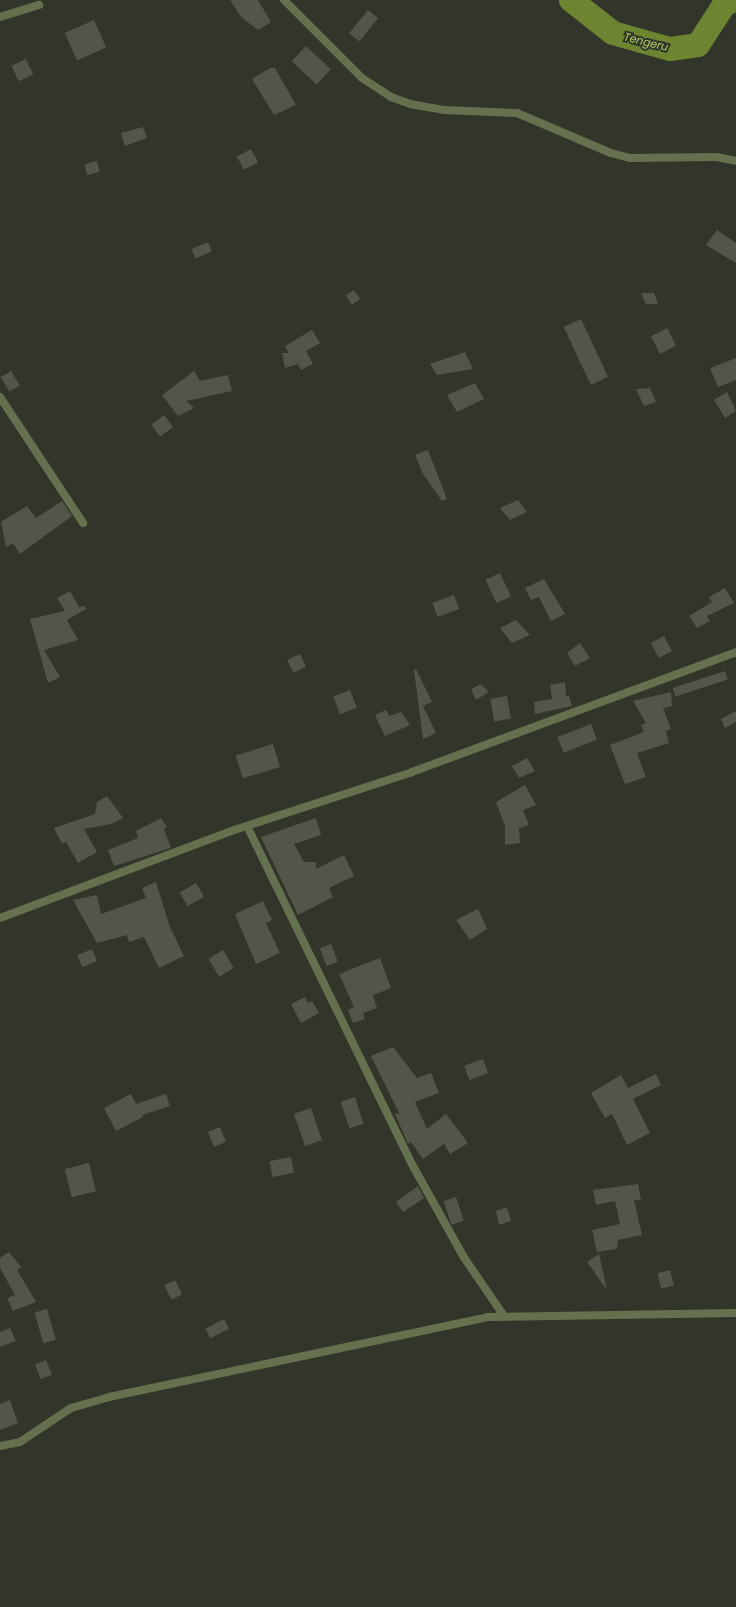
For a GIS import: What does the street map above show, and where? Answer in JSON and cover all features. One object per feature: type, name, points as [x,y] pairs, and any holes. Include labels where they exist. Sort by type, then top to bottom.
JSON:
[{"type":"street","points":[[284,0],[362,78],[391,97],[410,104],[444,110],[517,113],[611,153],[630,158],[716,157],[736,161]]},
{"type":"street","points":[[0,17],[39,5]]},
{"type":"street","points":[[0,396],[83,524]]},
{"type":"street","points":[[0,918],[247,826],[412,772],[736,652]]},
{"type":"street","points":[[247,826],[413,1166],[463,1256],[504,1316]]},
{"type":"street","points":[[0,1446],[20,1442],[72,1408],[110,1397],[427,1329],[504,1316],[547,1318],[736,1313]]},
{"type":"building","points":[[230,0],[258,0],[271,22],[258,30],[241,17]]},
{"type":"building","points":[[368,10],[378,18],[359,41],[349,33]]},
{"type":"building","points":[[94,20],[106,47],[77,60],[65,33]]},
{"type":"building","points":[[306,46],[331,69],[317,85],[292,61]]},
{"type":"building","points":[[26,59],[33,74],[19,81],[11,66]]},
{"type":"building","points":[[270,68],[275,68],[296,105],[274,115],[252,79]]},
{"type":"building","points":[[143,127],[147,138],[125,146],[121,133]]},
{"type":"building","points":[[251,149],[258,162],[244,170],[237,157]]},
{"type":"building","points":[[97,161],[100,172],[87,175],[84,164]]},
{"type":"building","points":[[717,230],[736,243],[736,263],[706,245]]},
{"type":"building","points":[[208,242],[212,251],[196,258],[192,249]]},
{"type":"building","points":[[354,290],[360,299],[352,305],[346,296]]},
{"type":"building","points":[[641,293],[654,293],[658,304],[646,304]]},
{"type":"building","points":[[581,319],[608,377],[591,385],[564,327]]},
{"type":"building","points":[[667,328],[676,346],[660,354],[651,336]]},
{"type":"building","points":[[312,330],[320,343],[306,351],[313,364],[301,370],[298,364],[285,368],[282,353],[289,353],[285,346]]},
{"type":"building","points":[[465,352],[473,369],[437,375],[430,364]]},
{"type":"building","points":[[736,358],[736,380],[718,387],[710,368]]},
{"type":"building","points":[[11,371],[20,386],[9,392],[1,377]]},
{"type":"building","points":[[194,371],[200,381],[228,375],[232,391],[186,401],[194,408],[178,416],[162,395]]},
{"type":"building","points":[[475,383],[484,399],[457,412],[447,395]]},
{"type":"building","points":[[650,388],[656,402],[644,406],[636,389]]},
{"type":"building","points":[[727,392],[736,411],[725,418],[714,400]]},
{"type":"building","points":[[164,415],[173,427],[160,437],[151,425]]},
{"type":"building","points":[[428,450],[447,499],[442,501],[423,474],[415,455]]},
{"type":"building","points":[[518,500],[527,512],[510,520],[500,508]]},
{"type":"building","points":[[62,501],[72,516],[20,554],[13,543],[6,547],[1,522],[27,506],[36,518]]},
{"type":"building","points":[[500,573],[511,597],[496,603],[485,580]]},
{"type":"building","points":[[544,579],[565,614],[551,621],[539,597],[531,600],[525,588]]},
{"type":"building","points":[[725,588],[734,603],[707,616],[710,621],[697,628],[689,616],[712,602],[709,597]]},
{"type":"building","points":[[70,591],[79,607],[85,606],[86,609],[67,620],[78,640],[44,650],[60,677],[48,683],[30,619],[65,611],[57,598]]},
{"type":"building","points":[[454,595],[459,609],[438,617],[432,603]]},
{"type":"building","points":[[516,620],[530,635],[512,643],[500,628]]},
{"type":"building","points":[[664,636],[672,651],[659,658],[651,643]]},
{"type":"building","points":[[580,643],[590,658],[575,666],[567,653]]},
{"type":"building","points":[[300,654],[306,667],[293,673],[287,660]]},
{"type":"building","points":[[416,669],[432,702],[423,706],[436,733],[423,739],[414,670]]},
{"type":"building","points":[[725,671],[728,680],[675,697],[673,688]]},
{"type":"building","points":[[565,682],[566,696],[569,696],[572,706],[535,714],[534,702],[552,699],[550,685]]},
{"type":"building","points":[[481,684],[489,692],[476,700],[471,689]]},
{"type":"building","points":[[350,690],[357,708],[340,714],[333,696]]},
{"type":"building","points":[[671,692],[672,706],[663,708],[671,729],[666,731],[669,743],[637,753],[646,777],[625,784],[610,745],[644,732],[641,725],[646,723],[633,701]]},
{"type":"building","points":[[507,696],[511,719],[494,722],[490,699]]},
{"type":"building","points":[[386,710],[389,716],[401,712],[410,725],[385,736],[375,715]]},
{"type":"building","points":[[736,711],[736,722],[725,728],[721,719]]},
{"type":"building","points":[[591,724],[597,740],[563,753],[557,737]]},
{"type":"building","points":[[273,744],[280,767],[243,778],[236,755]]},
{"type":"building","points":[[527,758],[535,771],[519,778],[512,766]]},
{"type":"building","points":[[525,785],[536,805],[523,810],[529,825],[519,828],[520,843],[505,845],[505,826],[496,802]]},
{"type":"building","points":[[107,796],[123,818],[111,824],[84,829],[97,852],[78,863],[66,842],[62,844],[54,828],[95,814],[97,802]]},
{"type":"building","points":[[161,818],[167,827],[164,829],[171,848],[114,866],[108,850],[138,838],[136,831]]},
{"type":"building","points":[[316,818],[321,835],[294,844],[304,862],[316,862],[316,869],[344,855],[354,876],[329,888],[333,897],[298,915],[261,837]]},
{"type":"building","points":[[156,882],[170,927],[184,956],[159,968],[144,937],[129,942],[127,935],[97,943],[73,900],[97,895],[101,914],[146,898],[142,888]]},
{"type":"building","points":[[196,883],[204,897],[188,906],[180,893]]},
{"type":"building","points":[[263,901],[272,920],[266,923],[280,953],[256,964],[235,914]]},
{"type":"building","points":[[478,909],[487,929],[470,940],[456,920]]},
{"type":"building","points":[[331,944],[338,962],[327,966],[320,948]]},
{"type":"building","points":[[92,949],[97,961],[82,967],[77,955]]},
{"type":"building","points":[[223,950],[234,968],[219,977],[208,959]]},
{"type":"building","points":[[380,958],[391,988],[373,995],[377,1008],[363,1013],[365,1019],[353,1023],[348,1010],[354,1007],[339,974]]},
{"type":"building","points":[[305,997],[308,1003],[312,1001],[319,1013],[301,1023],[291,1004]]},
{"type":"building","points":[[393,1047],[417,1078],[431,1073],[439,1093],[415,1102],[427,1129],[446,1114],[468,1143],[450,1154],[444,1144],[423,1159],[411,1142],[408,1144],[395,1114],[399,1113],[371,1056]]},
{"type":"building","points":[[483,1059],[488,1073],[469,1080],[464,1066]]},
{"type":"building","points":[[656,1074],[661,1085],[633,1099],[650,1133],[627,1145],[612,1114],[605,1118],[591,1093],[621,1075],[628,1088]]},
{"type":"building","points":[[131,1094],[136,1104],[166,1094],[170,1106],[142,1115],[143,1117],[116,1131],[104,1108]]},
{"type":"building","points":[[355,1097],[364,1124],[349,1128],[341,1102]]},
{"type":"building","points":[[311,1108],[322,1140],[305,1146],[294,1114]]},
{"type":"building","points":[[220,1127],[226,1142],[214,1147],[208,1132]]},
{"type":"building","points":[[291,1157],[294,1173],[272,1177],[269,1161]]},
{"type":"building","points":[[89,1163],[96,1191],[72,1197],[65,1169]]},
{"type":"building","points":[[638,1184],[641,1200],[634,1200],[642,1235],[618,1240],[617,1249],[597,1252],[592,1230],[620,1224],[615,1201],[596,1205],[593,1190]]},
{"type":"building","points":[[418,1186],[424,1198],[403,1212],[396,1202]]},
{"type":"building","points":[[456,1197],[464,1221],[451,1225],[444,1201]]},
{"type":"building","points":[[507,1207],[511,1221],[499,1225],[496,1211]]},
{"type":"building","points":[[9,1252],[21,1267],[17,1270],[36,1302],[13,1311],[7,1298],[15,1295],[0,1268],[0,1258]]},
{"type":"building","points":[[599,1254],[607,1290],[587,1262]]},
{"type":"building","points":[[670,1270],[674,1286],[661,1289],[657,1273]]},
{"type":"building","points":[[175,1280],[182,1294],[172,1300],[164,1285]]},
{"type":"building","points":[[47,1309],[56,1340],[43,1343],[35,1313]]},
{"type":"building","points":[[224,1319],[229,1329],[210,1338],[205,1329]]},
{"type":"building","points":[[10,1328],[16,1341],[0,1347],[0,1332]]},
{"type":"building","points":[[46,1360],[52,1375],[41,1379],[35,1364]]},
{"type":"building","points":[[10,1400],[18,1423],[0,1430],[0,1404]]},
{"type":"waterway","name":"Tengeru","points":[[571,0],[613,33],[670,49],[698,45],[724,5],[734,0]]}]
